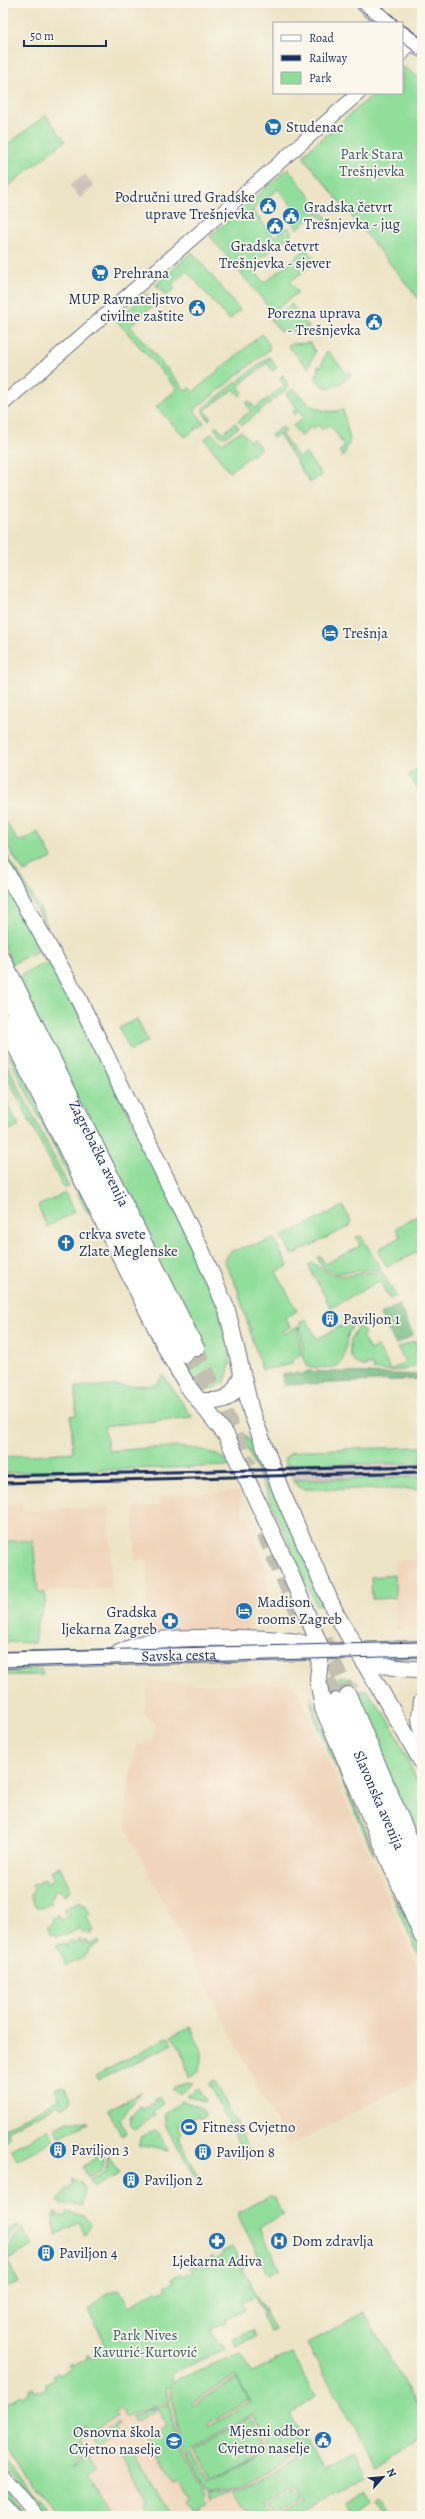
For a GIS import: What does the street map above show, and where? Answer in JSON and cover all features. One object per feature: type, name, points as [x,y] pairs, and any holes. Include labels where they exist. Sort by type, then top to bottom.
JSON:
[{"type":"main road","points":[[364,3],[387,22]]},
{"type":"main road","points":[[3,866],[77,996],[202,1252],[227,1310],[251,1410],[268,1459],[329,1599],[355,1650],[386,1697],[422,1762]]},
{"type":"main road","name":"Zagrebačka avenija","points":[[3,960],[191,1351],[3,989]]},
{"type":"main road","points":[[4,1028],[181,1377],[222,1429],[231,1445],[287,1565],[321,1652],[318,1679],[324,1708],[422,1936]]},
{"type":"main road","points":[[200,1401],[218,1402],[229,1397],[235,1392],[242,1374]]},
{"type":"main road","name":"Savska cesta","points":[[3,1660],[422,1649]]},
{"type":"main road","points":[[355,1650],[383,1666],[403,1669],[422,1669]]},
{"type":"main road","name":"Slavonska avenija","points":[[422,1868],[342,1698],[422,1899]]},
{"type":"main road","points":[[422,1701],[420,1718],[422,1731]]},
{"type":"street","points":[[403,53],[412,41]]},
{"type":"street","points":[[3,404],[358,94]]},
{"type":"street","points":[[3,2475],[37,2516]]},
{"type":"street","points":[[3,2505],[13,2516]]},
{"type":"shaded area","points":[[85,174],[94,186],[80,198],[70,186]]},
{"type":"shaded area","points":[[422,1463],[422,1477],[292,1480],[285,1465]]},
{"type":"shaded area","points":[[240,1491],[243,1517],[247,1517],[267,1572],[269,1611],[249,1612],[250,1636],[148,1639],[147,1560],[135,1560],[134,1507],[159,1506],[159,1496]]},
{"type":"shaded area","points":[[22,1504],[22,1510],[109,1507],[112,1589],[38,1593],[33,1541],[3,1541],[3,1505]]},
{"type":"shaded area","points":[[422,1560],[422,1629],[396,1630],[394,1561]]},
{"type":"shaded area","points":[[155,1681],[212,1685],[288,1683],[297,1689],[422,1976],[422,2077],[292,2145],[286,2143],[126,1829],[126,1800],[136,1745],[153,1739],[156,1724],[144,1714],[148,1687]]},
{"type":"shaded area","name":"Osnovna škola Cvjetno naselje","points":[[242,2356],[320,2491],[294,2516],[71,2516],[44,2449],[112,2408]]},
{"type":"green space","name":"Park Stara Trešnjevka","points":[[404,67],[422,80],[422,303],[304,158],[305,153],[374,94],[403,94]]},
{"type":"green space","points":[[46,115],[65,141],[3,190],[3,148]]},
{"type":"green space","points":[[288,169],[334,227],[331,229],[317,213],[297,229],[292,223],[300,216],[278,189],[252,210],[274,237],[288,227],[293,233],[251,266],[264,283],[306,249],[316,261],[290,282],[298,292],[273,312],[210,236]]},
{"type":"green space","points":[[192,252],[240,310],[229,320],[187,271],[172,284],[175,289],[166,296],[156,285]]},
{"type":"green space","points":[[146,294],[154,305],[130,326],[186,391],[190,388],[193,392],[262,334],[269,344],[269,350],[194,410],[204,423],[185,437],[156,407],[177,389],[116,320]]},
{"type":"green space","points":[[291,304],[309,327],[300,331],[280,331],[271,320]]},
{"type":"green space","points":[[310,343],[315,352],[308,368],[288,346],[291,344]]},
{"type":"green space","points":[[328,351],[346,373],[348,371],[351,375],[337,385],[328,388],[324,387],[316,378],[318,366],[321,367],[325,354]]},
{"type":"green space","points":[[269,357],[277,368],[273,371],[267,363],[238,386],[243,393],[240,396],[234,389],[205,410],[211,418],[208,420],[203,412],[203,408]]},
{"type":"green space","points":[[283,375],[289,387],[273,400],[270,397],[284,385],[279,378]]},
{"type":"green space","points":[[294,389],[304,400],[322,410],[343,410],[350,440],[343,457],[339,451],[345,447],[334,430],[328,425],[322,430],[318,425],[313,428],[311,426],[301,437],[293,426],[304,418],[299,411],[294,415],[292,413],[297,409],[286,394]]},
{"type":"green space","points":[[268,398],[271,402],[242,425],[238,421],[251,411],[246,403],[249,401],[255,408]]},
{"type":"green space","points":[[235,423],[239,427],[225,437],[220,436],[214,428],[217,426],[223,433]]},
{"type":"green space","points":[[282,427],[286,431],[281,434],[299,458],[305,453],[322,475],[310,483],[279,434],[273,438],[271,435]]},
{"type":"green space","points":[[241,431],[250,441],[253,439],[261,448],[229,472],[205,439],[212,433],[222,443]]},
{"type":"green space","points":[[422,766],[422,792],[420,792],[409,775]]},
{"type":"green space","points":[[6,822],[18,841],[25,840],[38,832],[52,858],[24,872],[3,840],[3,824]]},
{"type":"green space","points":[[3,849],[40,908],[48,928],[3,857]]},
{"type":"green space","points":[[3,880],[43,948],[12,964],[3,944]]},
{"type":"green space","points":[[50,961],[64,985],[175,1207],[217,1304],[230,1353],[230,1365],[225,1382],[212,1389],[198,1388],[192,1382],[179,1356],[19,976]]},
{"type":"green space","points":[[137,1019],[148,1041],[130,1050],[119,1028]]},
{"type":"green space","points":[[7,1053],[16,1061],[91,1212],[88,1214]]},
{"type":"green space","points":[[3,1056],[69,1187],[63,1187],[3,1068]]},
{"type":"green space","points":[[3,1095],[19,1126],[3,1132]]},
{"type":"green space","points":[[65,1193],[74,1212],[47,1227],[38,1206]]},
{"type":"green space","points":[[343,1206],[351,1222],[350,1226],[292,1255],[282,1237]]},
{"type":"green space","points":[[422,1213],[422,1250],[387,1267],[377,1250],[400,1237],[396,1228]]},
{"type":"green space","points":[[361,1236],[381,1269],[336,1273],[323,1268],[317,1257],[321,1257],[325,1264],[360,1246],[356,1237]]},
{"type":"green space","points":[[274,1239],[288,1266],[276,1272],[297,1311],[285,1317],[290,1327],[282,1331],[284,1334],[298,1326],[301,1354],[291,1360],[293,1364],[262,1370],[237,1288],[224,1260],[231,1251]]},
{"type":"green space","points":[[313,1263],[330,1273],[338,1275],[382,1272],[396,1296],[390,1299],[379,1281],[331,1308],[308,1265]]},
{"type":"green space","points":[[399,1305],[413,1335],[396,1345],[380,1315]]},
{"type":"green space","points":[[358,1317],[359,1319],[349,1331],[341,1363],[337,1366],[322,1368],[308,1367],[304,1358],[300,1323],[306,1319],[317,1339]]},
{"type":"green space","points":[[360,1325],[365,1334],[362,1336],[370,1350],[377,1346],[391,1370],[405,1362],[398,1348],[415,1341],[420,1357],[417,1364],[407,1369],[396,1371],[373,1369],[373,1365],[366,1365],[366,1367],[359,1365],[351,1356],[350,1343],[352,1336]]},
{"type":"green space","points":[[308,1371],[422,1375],[422,1379],[285,1385],[281,1375],[298,1373],[300,1375]]},
{"type":"green space","points":[[163,1375],[192,1417],[104,1426],[109,1451],[174,1447],[191,1448],[207,1451],[221,1457],[230,1466],[3,1473],[3,1457],[73,1452],[71,1416],[76,1415],[76,1387],[156,1385]]},
{"type":"green space","points":[[245,1435],[256,1447],[324,1603],[316,1605],[244,1441]]},
{"type":"green space","points":[[422,1447],[422,1463],[285,1465],[284,1460],[290,1453],[305,1450]]},
{"type":"green space","points":[[422,1477],[422,1489],[305,1489],[298,1487],[292,1480]]},
{"type":"green space","points":[[3,1541],[33,1541],[38,1593],[45,1593],[46,1601],[36,1626],[35,1643],[5,1642],[3,1639]]},
{"type":"green space","points":[[395,1575],[395,1598],[372,1599],[371,1577]]},
{"type":"green space","points":[[41,1669],[43,1675],[3,1675],[3,1670]]},
{"type":"green space","points":[[349,1677],[359,1683],[331,1684],[340,1678]]},
{"type":"green space","points":[[367,1691],[391,1723],[422,1792],[422,1852],[328,1704],[327,1692]]},
{"type":"green space","points":[[311,1697],[350,1795],[365,1828],[374,1855],[314,1716]]},
{"type":"green space","points":[[60,1867],[71,1890],[64,1896],[60,1889],[53,1893],[54,1896],[49,1898],[52,1903],[42,1908],[36,1907],[30,1894],[34,1891],[31,1886],[45,1879],[47,1884],[55,1879],[51,1871]]},
{"type":"green space","points":[[391,1894],[412,1926],[419,1944],[422,1962]]},
{"type":"green space","points":[[79,1902],[81,1905],[85,1904],[90,1914],[86,1916],[94,1931],[89,1934],[87,1930],[82,1933],[80,1928],[65,1936],[64,1934],[57,1937],[56,1934],[52,1935],[47,1926],[52,1923],[53,1918],[58,1915],[61,1920],[70,1915],[68,1912],[65,1914],[63,1910]]},
{"type":"green space","points":[[80,1939],[81,1943],[85,1941],[91,1944],[98,1940],[99,1943],[88,1949],[89,1952],[83,1954],[84,1957],[67,1966],[56,1945],[65,1943],[67,1947],[67,1943],[72,1941],[74,1945]]},
{"type":"green space","points":[[190,2027],[202,2051],[199,2071],[189,2077],[182,2050],[171,2036]]},
{"type":"green space","points":[[169,2037],[173,2044],[98,2080],[95,2076]]},
{"type":"green space","points":[[215,2081],[250,2151],[244,2154],[209,2084]]},
{"type":"green space","points":[[190,2082],[194,2083],[180,2094],[172,2089]]},
{"type":"green space","points":[[62,2086],[66,2088],[71,2098],[69,2104],[61,2109],[58,2105],[7,2131],[10,2138],[3,2143],[3,2129],[60,2099],[55,2089]]},
{"type":"green space","points":[[198,2087],[206,2101],[206,2102],[187,2096]]},
{"type":"green space","points":[[141,2093],[120,2119],[126,2134],[122,2137],[108,2110]]},
{"type":"green space","points":[[159,2096],[163,2103],[153,2111],[155,2115],[134,2129],[129,2124],[131,2115],[140,2107],[142,2110],[155,2101],[154,2098]]},
{"type":"green space","points":[[182,2101],[201,2107],[206,2115],[200,2119],[198,2116],[177,2127],[181,2134],[178,2136],[199,2177],[197,2179],[165,2124],[165,2114]]},
{"type":"green space","points":[[68,2121],[88,2123],[60,2137],[55,2128]]},
{"type":"green space","points":[[49,2130],[54,2140],[17,2160],[11,2149]]},
{"type":"green space","points":[[155,2131],[159,2133],[169,2151],[138,2145],[141,2137]]},
{"type":"green space","points":[[101,2154],[104,2159],[103,2169],[88,2177],[83,2167]]},
{"type":"green space","points":[[108,2155],[119,2174],[93,2187],[90,2180],[106,2172]]},
{"type":"green space","points":[[73,2179],[81,2182],[84,2189],[82,2206],[63,2204],[58,2200],[67,2188],[69,2190],[74,2182],[72,2181]]},
{"type":"green space","points":[[269,2197],[274,2198],[283,2215],[259,2227],[279,2269],[268,2275],[237,2213]]},
{"type":"green space","points":[[56,2211],[57,2215],[65,2217],[67,2213],[85,2217],[91,2224],[85,2234],[79,2223],[55,2235],[53,2217]]},
{"type":"green space","points":[[15,2226],[20,2226],[10,2235],[3,2250],[3,2236],[7,2234],[6,2231]]},
{"type":"green space","points":[[22,2228],[33,2246],[7,2260],[19,2283],[7,2288],[4,2272],[6,2256],[8,2249],[16,2235]]},
{"type":"green space","name":"Park Nives Kavurić-Kurtović","points":[[232,2247],[275,2330],[270,2332],[256,2296],[242,2302],[245,2310],[225,2319],[226,2322],[211,2328],[218,2344],[222,2343],[225,2350],[173,2372],[172,2382],[241,2354],[252,2372],[292,2353],[316,2396],[290,2414],[322,2469],[353,2452],[366,2475],[325,2497],[326,2499],[299,2516],[277,2516],[302,2500],[291,2483],[261,2502],[270,2516],[254,2516],[251,2511],[246,2514],[232,2491],[210,2503],[208,2495],[240,2489],[294,2457],[292,2453],[239,2487],[208,2493],[182,2447],[170,2392],[171,2385],[165,2387],[169,2402],[125,2417],[120,2408],[114,2411],[117,2416],[89,2433],[84,2425],[76,2429],[81,2438],[78,2440],[88,2455],[79,2458],[72,2467],[82,2459],[89,2457],[97,2470],[87,2476],[112,2516],[98,2516],[94,2510],[87,2516],[60,2516],[32,2486],[3,2446],[3,2403],[7,2403],[20,2395],[22,2397],[33,2388],[35,2393],[46,2388],[44,2384],[54,2379],[52,2375],[58,2372],[60,2375],[71,2369],[69,2365],[72,2363],[73,2365],[88,2358],[87,2355],[90,2354],[92,2358],[101,2353],[99,2349],[105,2346],[88,2309],[106,2294],[119,2290],[129,2307],[156,2290],[158,2293],[167,2289],[165,2286],[174,2281],[172,2278],[181,2273],[184,2276],[193,2271],[190,2267],[194,2265],[196,2268],[211,2260],[210,2257],[212,2256],[215,2260],[224,2255],[222,2252]],"holes":[[[235,2376],[251,2402],[208,2428],[207,2425],[249,2400],[236,2379],[194,2404],[192,2402]],[[252,2414],[271,2444],[209,2482],[190,2451]]]},
{"type":"green space","points":[[364,2312],[422,2414],[422,2439],[376,2465],[307,2344]]},
{"type":"green space","points":[[253,2330],[256,2337],[236,2346],[233,2338]]},
{"type":"green space","points":[[169,2405],[180,2449],[204,2490],[204,2500],[202,2502],[206,2507],[198,2512],[198,2516],[192,2516],[186,2506],[190,2503],[177,2483],[173,2485],[146,2439],[168,2426],[158,2409],[134,2423],[131,2418],[152,2409]]},
{"type":"green space","points":[[250,2417],[267,2445],[211,2479],[194,2451]]},
{"type":"green space","points":[[119,2422],[120,2424],[115,2427],[118,2433],[97,2446],[92,2438]]},
{"type":"green space","points":[[131,2448],[172,2516],[152,2516],[144,2503],[148,2500],[121,2454]]},
{"type":"green space","points":[[3,2458],[48,2513],[45,2515],[3,2465]]},
{"type":"green space","points":[[3,2485],[30,2516],[22,2516],[12,2505],[3,2490]]},
{"type":"green space","points":[[290,2487],[298,2499],[273,2515],[265,2503]]},
{"type":"green space","points":[[365,2490],[370,2499],[357,2508],[361,2516],[352,2516],[344,2502]]},
{"type":"green space","points":[[379,2496],[391,2516],[384,2516],[375,2499]]},
{"type":"tunnel","points":[[196,1348],[249,1466]]},
{"type":"tunnel","points":[[185,1354],[212,1412]]},
{"type":"tunnel","points":[[264,1533],[300,1617]]},
{"type":"tunnel","points":[[324,1640],[348,1695]]},
{"type":"tunnel","points":[[317,1658],[336,1701]]},
{"type":"tram line","points":[[353,3],[377,22]]},
{"type":"tram line","points":[[377,3],[399,22]]},
{"type":"tram line","points":[[403,25],[422,39]]},
{"type":"tram line","points":[[403,43],[422,57]]},
{"type":"tram line","points":[[3,1652],[422,1642]]},
{"type":"tram line","points":[[3,1667],[422,1656]]},
{"type":"railway","points":[[3,1476],[422,1466]]},
{"type":"railway","points":[[3,1483],[422,1472]]},
{"type":"place","name":"Studenac","points":[[273,127]]},
{"type":"place","name":"Područni ured Gradske uprave Trešnjevka","points":[[268,206]]},
{"type":"place","name":"Gradska četvrt Trešnjevka - jug","points":[[291,216]]},
{"type":"place","name":"Gradska četvrt Trešnjevka - sjever","points":[[275,226]]},
{"type":"place","name":"Prehrana","points":[[100,273]]},
{"type":"place","name":"MUP Ravnateljstvo civilne zaštite","points":[[197,308]]},
{"type":"place","name":"Porezna uprava - Trešnjevka","points":[[374,322]]},
{"type":"place","name":"Trešnja","points":[[330,633]]},
{"type":"place","name":"crkva svete Zlate Meglenske","points":[[66,1243]]},
{"type":"place","name":"Paviljon 1","points":[[330,1319]]},
{"type":"place","name":"Madison rooms Zagreb","points":[[244,1611]]},
{"type":"place","name":"Gradska ljekarna Zagreb","points":[[170,1621]]},
{"type":"place","name":"Fitness Cvjetno","points":[[189,2127]]},
{"type":"place","name":"Paviljon 3","points":[[58,2150]]},
{"type":"place","name":"Paviljon 8","points":[[203,2152]]},
{"type":"place","name":"Paviljon 2","points":[[131,2180]]},
{"type":"place","name":"Ljekarna Adiva","points":[[217,2241]]},
{"type":"place","name":"Dom zdravlja","points":[[279,2241]]},
{"type":"place","name":"Paviljon 4","points":[[46,2253]]},
{"type":"place","name":"Mjesni odbor Cvjetno naselje","points":[[323,2440]]},
{"type":"place","name":"Osnovna škola Cvjetno naselje","points":[[174,2441]]}]
